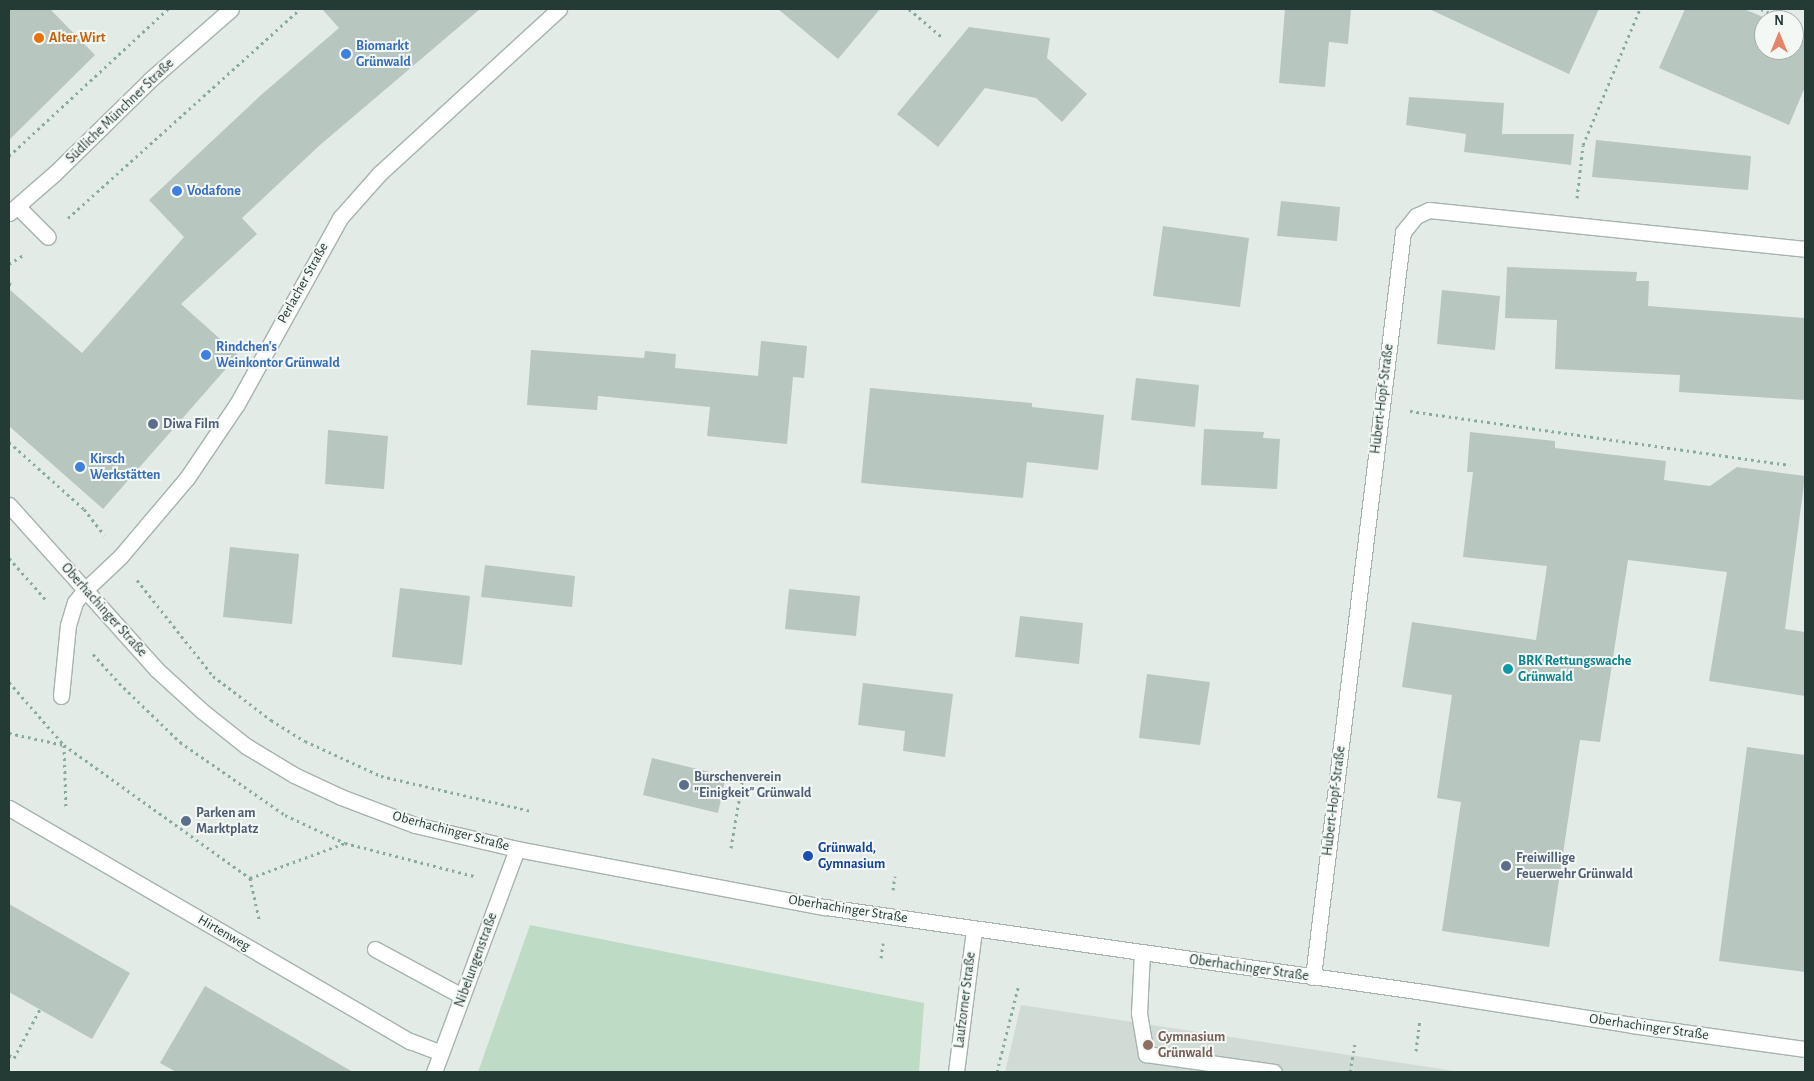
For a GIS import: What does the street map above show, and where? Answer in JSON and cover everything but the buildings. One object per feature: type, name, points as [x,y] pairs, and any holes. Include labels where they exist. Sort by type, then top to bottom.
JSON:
[{"type":"street","name":"Südliche Münchner Straße","points":[[13,210],[55,173],[151,79],[231,9]]},
{"type":"street","name":"Perlacher Straße","points":[[61,696],[68,625],[75,602],[120,557],[186,478],[237,404],[340,218],[379,174],[559,9]]},
{"type":"street","points":[[13,210],[48,237]]},
{"type":"street","name":"Hubert-Hopf-Straße","points":[[1312,977],[1402,232],[1416,216],[1429,210],[1805,249]]},
{"type":"street","name":"Oberhachinger Straße","points":[[9,505],[156,669],[202,711],[246,746],[294,775],[341,797],[415,825],[517,849],[825,907],[1805,1049]]},
{"type":"street","name":"Hirtenweg","points":[[9,808],[410,1041],[441,1052]]},
{"type":"street","name":"Nibelungenstraße","points":[[434,1072],[517,849]]},
{"type":"street","name":"Laufzorner Straße","points":[[956,1072],[974,929]]},
{"type":"street","points":[[375,949],[462,996]]},
{"type":"street","points":[[1142,952],[1139,1013],[1146,1054],[1274,1072]]},
{"type":"path","points":[[9,156],[168,9]]},
{"type":"path","points":[[9,264],[36,248],[300,9]]},
{"type":"path","points":[[909,9],[943,38]]},
{"type":"path","points":[[1574,226],[1584,145],[1640,9]]},
{"type":"path","points":[[9,282],[14,287]]},
{"type":"path","points":[[1381,407],[1790,465]]},
{"type":"path","points":[[9,442],[84,509],[213,676],[271,720],[305,741],[381,776],[532,811]]},
{"type":"path","points":[[9,733],[64,745],[250,878],[262,934],[254,951]]},
{"type":"path","points":[[58,836],[66,823],[64,745]]},
{"type":"path","points":[[731,848],[744,776]]},
{"type":"path","points":[[250,878],[345,843],[504,884]]},
{"type":"path","points":[[997,1072],[1018,988]]},
{"type":"path","points":[[9,1054],[14,1058],[40,1009]]},
{"type":"path","points":[[1350,1072],[1354,1044]]},
{"type":"shaded area","name":"Gymnasium Grünwald","points":[[1021,1005],[1461,1072],[1005,1072]]},
{"type":"green space","points":[[530,925],[924,1003],[919,1072],[478,1072]]},
{"type":"place","name":"Alter Wirt","points":[[39,38]]},
{"type":"place","name":"Biomarkt Grünwald","points":[[346,54]]},
{"type":"place","name":"Vodafone","points":[[177,191]]},
{"type":"place","name":"Rindchen's Weinkontor Grünwald","points":[[206,355]]},
{"type":"place","name":"Diwa Film","points":[[153,424]]},
{"type":"place","name":"Kirsch Werkstätten","points":[[80,467]]},
{"type":"place","name":"BRK Rettungswache Grünwald","points":[[1508,669]]},
{"type":"place","name":"Burschenverein \"Einigkeit\" Grünwald","points":[[684,785]]},
{"type":"place","name":"Parken am Marktplatz","points":[[186,821]]},
{"type":"place","name":"Grünwald, Gymnasium","points":[[808,856]]},
{"type":"place","name":"Freiwillige Feuerwehr Grünwald","points":[[1506,866]]},
{"type":"place","name":"Gymnasium Grünwald","points":[[1148,1045]]}]
